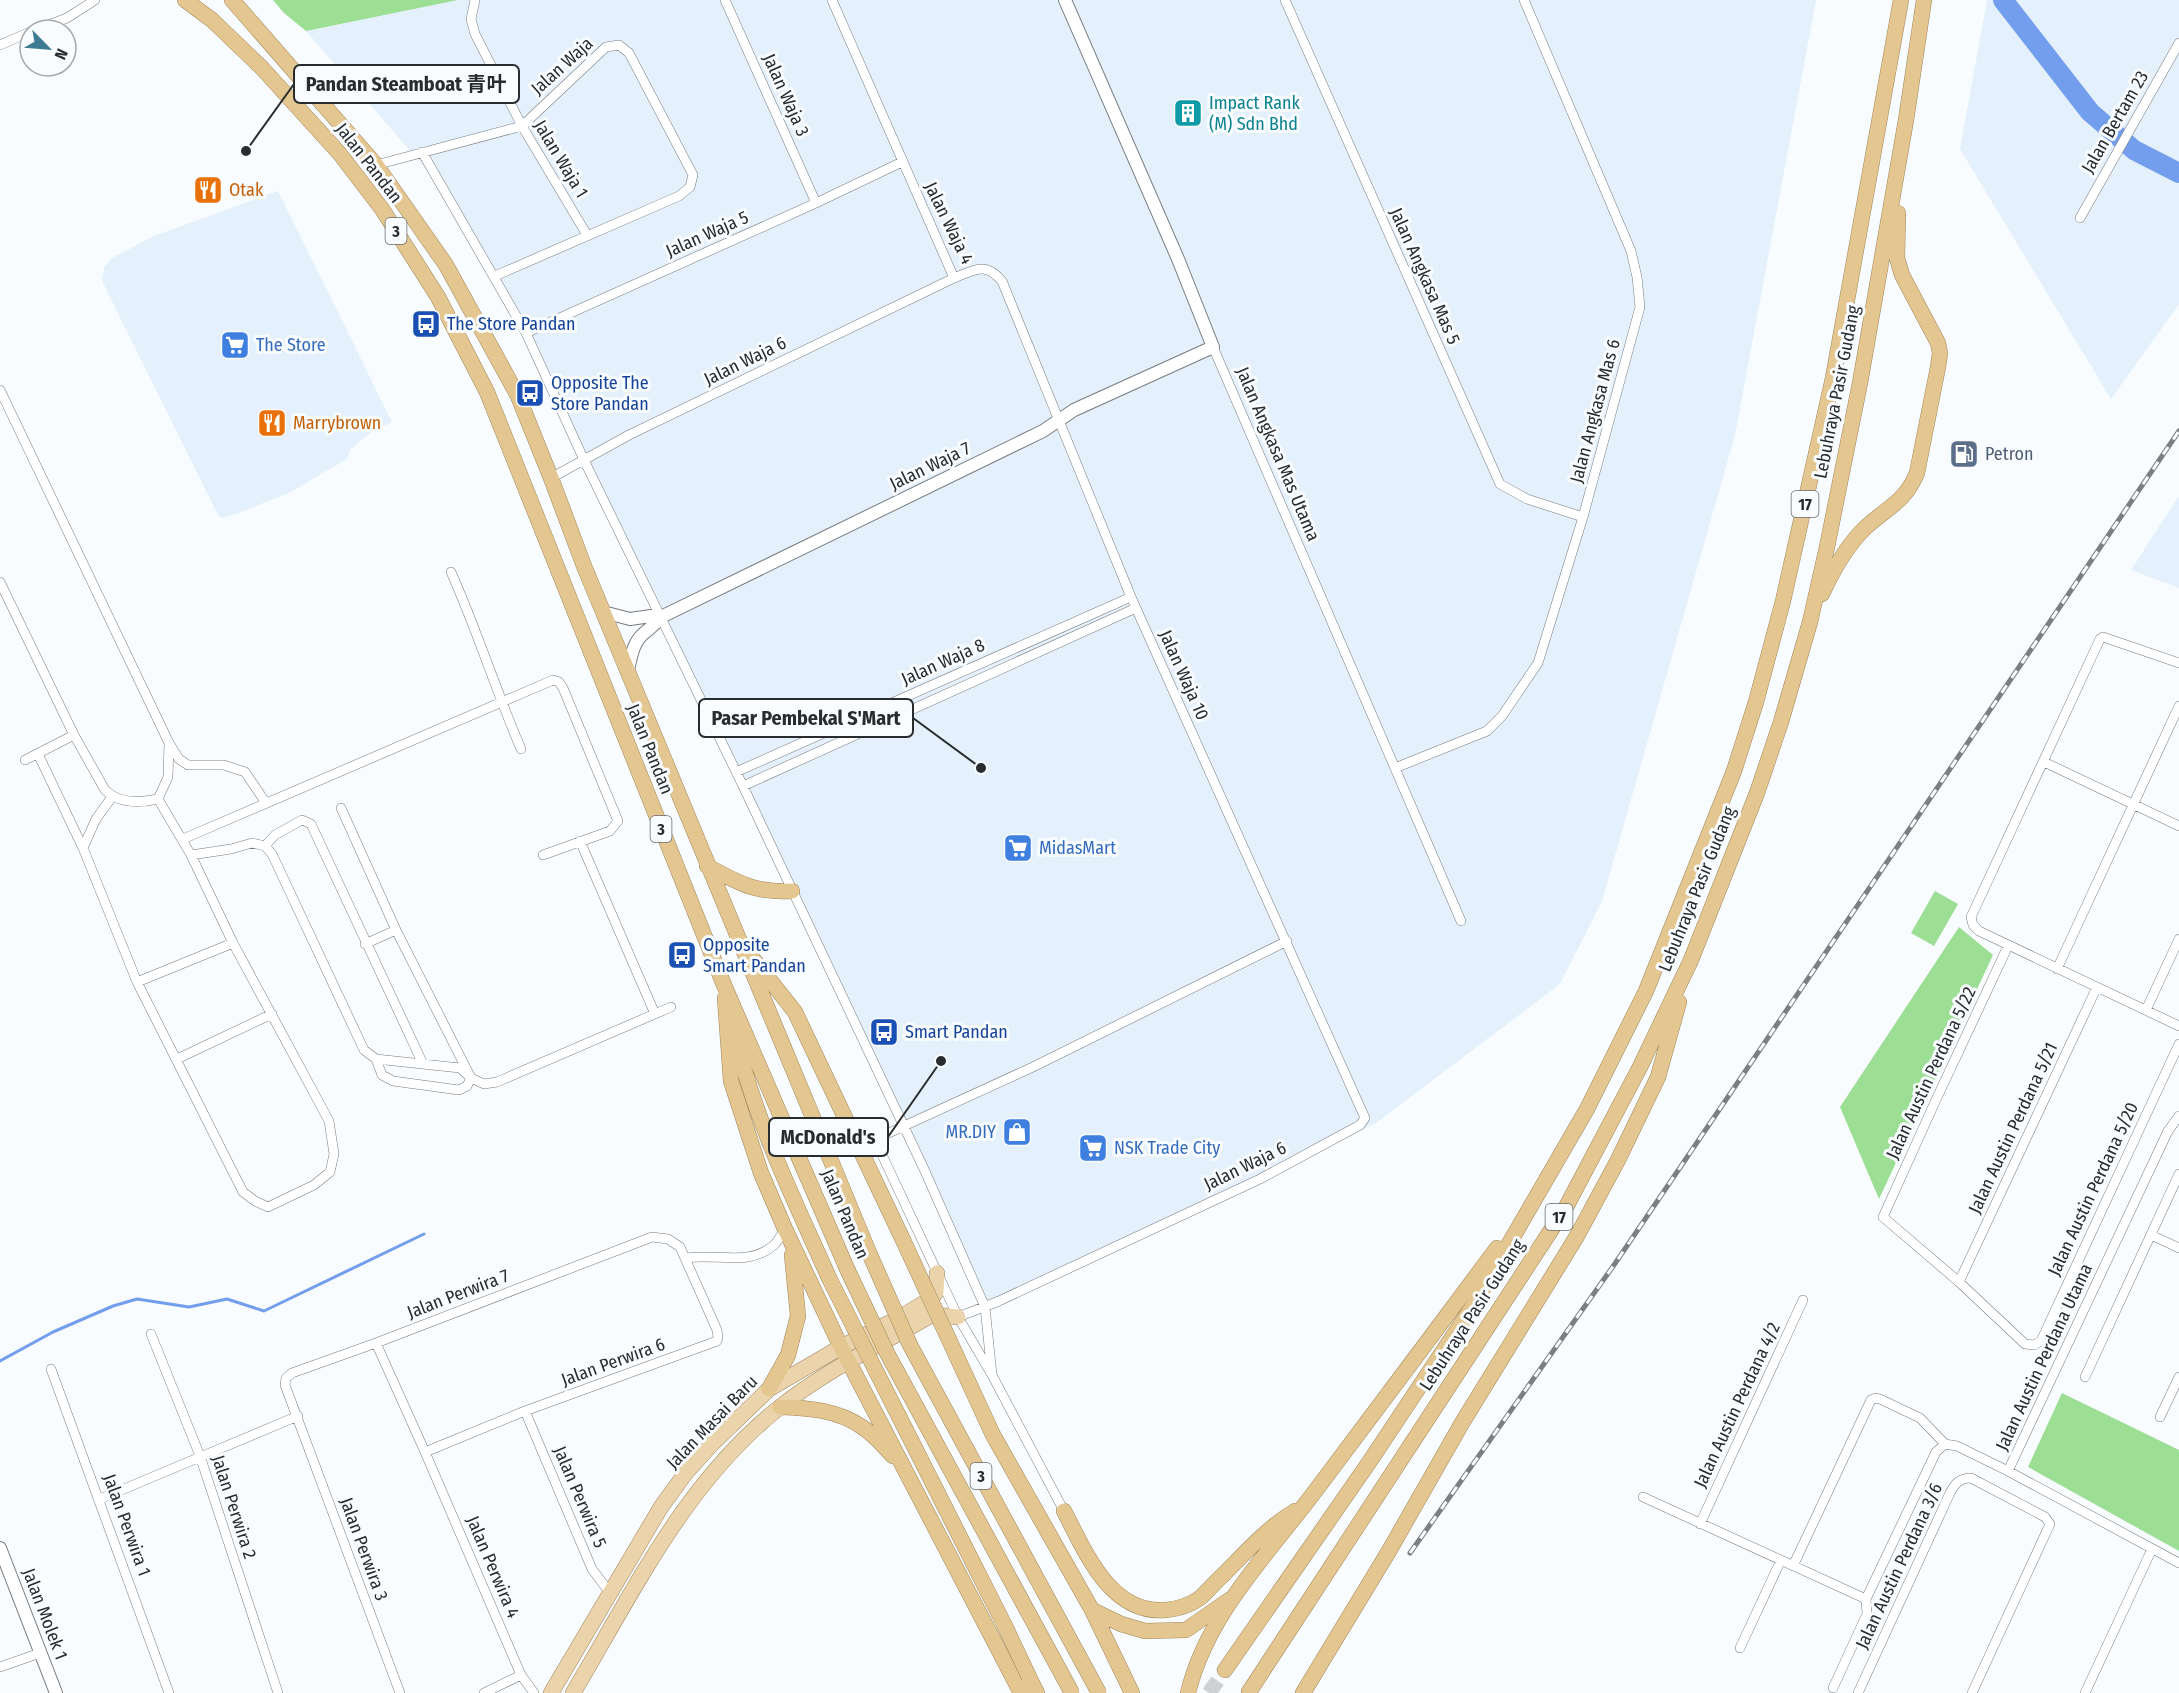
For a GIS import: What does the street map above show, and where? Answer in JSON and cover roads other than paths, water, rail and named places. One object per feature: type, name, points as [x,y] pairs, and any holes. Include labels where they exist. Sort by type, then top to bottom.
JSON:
[{"type":"highway","name":"Jalan Pandan","points":[[185,0],[212,20],[262,68],[340,154],[382,210],[438,297],[487,392],[724,985],[848,1271],[887,1353],[1072,1693]]},
{"type":"highway","name":"Jalan Pandan","points":[[232,0],[376,165],[446,265],[518,396],[584,566],[707,866],[910,1345],[1099,1693]]},
{"type":"highway","name":"Lebuhraya Pasir Gudang","points":[[1225,1670],[1370,1461],[1473,1306],[1587,1109],[1646,991],[1734,771],[1756,702],[1783,601],[1833,378],[1901,0]]},
{"type":"highway","name":"Lebuhraya Pasir Gudang","points":[[1249,1692],[1564,1209],[1640,1067],[1691,960],[1757,793],[1781,722],[1810,622],[1857,395],[1906,120],[1924,0]]},
{"type":"highway","points":[[1810,622],[1826,585],[1851,543],[1903,498],[1912,486],[1917,473],[1938,367],[1940,353],[1938,343],[1902,275],[1897,258],[1896,239],[1906,120]]},
{"type":"highway","points":[[707,866],[746,886],[770,892],[792,891]]},
{"type":"highway","points":[[739,941],[795,1012],[993,1435],[1092,1610],[1132,1693]]},
{"type":"highway","points":[[1303,1693],[1462,1424],[1577,1236],[1618,1160],[1658,1077],[1691,960]]},
{"type":"highway","points":[[724,985],[731,1081],[761,1173],[787,1234],[841,1347],[1021,1693]]},
{"type":"highway","points":[[724,985],[743,1070],[772,1146],[829,1278],[1037,1693]]},
{"type":"highway","points":[[1188,1693],[1196,1666],[1232,1598],[1537,1195]]},
{"type":"highway","points":[[769,1389],[788,1355],[798,1316],[796,1278],[787,1234]]},
{"type":"highway","points":[[780,1407],[808,1408],[837,1414],[863,1427],[904,1466]]},
{"type":"highway","points":[[1064,1511],[1106,1583],[1119,1596],[1132,1604],[1145,1610],[1159,1611],[1174,1610],[1200,1598],[1276,1523],[1304,1505]]},
{"type":"highway","points":[[1314,1693],[1389,1551]]},
{"type":"highway","points":[[1092,1610],[1120,1624],[1145,1631],[1186,1630],[1232,1598]]},
{"type":"highway","points":[[1009,1672],[1016,1693]]},
{"type":"main road","name":"Jalan Masai Baru","points":[[551,1693],[661,1506],[711,1445],[769,1389],[841,1347],[932,1299],[936,1292],[937,1273]]},
{"type":"main road","name":"Jalan Masai Baru","points":[[573,1693],[676,1519],[725,1458],[780,1407],[848,1361],[928,1317],[936,1315],[958,1317]]},
{"type":"street","points":[[67,18],[95,0]]},
{"type":"street","name":"Jalan Waja 1","points":[[475,0],[471,19],[475,34],[522,126],[587,235]]},
{"type":"street","name":"Jalan Waja 3","points":[[725,0],[816,203]]},
{"type":"street","name":"Jalan Waja 4","points":[[832,0],[954,278],[981,268],[994,271],[1002,281],[1060,418]]},
{"type":"street","name":"Jalan Angkasa Mas Utama","points":[[1065,0],[1461,921]]},
{"type":"street","name":"Jalan Angkasa Mas 5","points":[[1285,0],[1500,484],[1527,499],[1583,517]]},
{"type":"street","name":"Jalan Angkasa Mas 6","points":[[1395,768],[1487,731],[1502,717],[1538,663],[1583,517],[1640,308],[1631,250],[1524,0]]},
{"type":"street","points":[[0,45],[18,37]]},
{"type":"street","name":"Jalan Bertam 23","points":[[2080,218],[2179,44]]},
{"type":"street","name":"Jalan Waja","points":[[376,165],[522,126],[606,47],[619,45],[629,53],[693,175],[690,187],[679,196],[587,235]]},
{"type":"street","points":[[422,152],[526,333],[584,460],[843,995],[985,1307],[992,1376]]},
{"type":"street","name":"Jalan Waja 5","points":[[526,333],[902,162]]},
{"type":"street","points":[[495,276],[540,258],[587,235]]},
{"type":"street","name":"Jalan Waja 6","points":[[551,478],[629,435],[954,278]]},
{"type":"street","name":"Jalan Waja 7","points":[[628,670],[631,653],[637,641],[655,626],[661,617],[1033,436],[1074,410],[1213,347]]},
{"type":"street","points":[[0,390],[169,743],[179,759],[188,765],[225,765],[245,772],[266,803]]},
{"type":"street","name":"Jalan Waja 10","points":[[1060,418],[1136,609],[1287,941]]},
{"type":"street","points":[[452,572],[521,749]]},
{"type":"street","points":[[0,582],[74,735],[105,790],[112,797],[138,802],[158,799]]},
{"type":"street","name":"Jalan Waja 8","points":[[736,772],[1131,597]]},
{"type":"street","name":"Jalan Waja 8","points":[[743,786],[1136,609]]},
{"type":"street","name":"Jalan Waja 7","points":[[603,612],[630,619],[661,617]]},
{"type":"street","points":[[2179,663],[2103,637],[2100,639],[1971,917],[1973,925],[1979,931],[2179,1026]]},
{"type":"street","points":[[183,839],[553,680],[563,688],[618,821],[610,831],[543,855]]},
{"type":"street","points":[[2057,969],[2179,706]]},
{"type":"street","points":[[25,760],[74,735]]},
{"type":"street","points":[[158,799],[168,777],[169,743]]},
{"type":"street","points":[[38,753],[83,848],[137,982],[243,1192],[268,1207],[314,1185],[330,1172],[334,1154],[329,1120],[233,943],[183,839],[158,799]]},
{"type":"street","points":[[2044,762],[2179,826]]},
{"type":"street","points":[[83,848],[96,819],[112,797]]},
{"type":"street","points":[[341,808],[396,930],[471,1078]]},
{"type":"street","points":[[266,846],[276,835],[302,820],[309,822],[423,1064]]},
{"type":"street","points":[[580,841],[655,1014]]},
{"type":"street","points":[[191,855],[252,843],[266,846],[272,854],[364,1050],[376,1059],[459,1068],[471,1078],[484,1084],[497,1082],[671,1007]]},
{"type":"street","points":[[365,944],[396,930]]},
{"type":"street","points":[[2146,1010],[2179,939]]},
{"type":"street","points":[[1064,1511],[958,1317],[877,1144],[880,1137],[902,1126],[1033,1066],[1287,941]]},
{"type":"street","name":"Jalan Waja 6","points":[[958,1317],[1008,1297],[1260,1179],[1360,1125],[1365,1119],[1287,941]]},
{"type":"street","points":[[137,982],[233,943]]},
{"type":"street","name":"Jalan Austin Perdana 5/22","points":[[1959,1282],[1886,1220],[1883,1214],[2008,946]]},
{"type":"street","name":"Jalan Austin Perdana 5/21","points":[[1959,1282],[2097,987]]},
{"type":"street","points":[[177,1059],[272,1014]]},
{"type":"street","name":"Jalan Austin Perdana 5/20","points":[[1959,1282],[2025,1344],[2034,1345],[2041,1341],[2179,1044]]},
{"type":"street","points":[[376,1059],[382,1075],[393,1081],[459,1090],[467,1086],[471,1078]]},
{"type":"street","name":"Jalan Austin Perdana Utama","points":[[2179,1116],[2168,1131],[2008,1471],[2179,1563]]},
{"type":"street","points":[[2085,1377],[2179,1174]]},
{"type":"street","points":[[686,1257],[739,1259],[756,1255],[774,1245],[787,1234]]},
{"type":"street","points":[[2151,1235],[2179,1248]]},
{"type":"street","name":"Jalan Perwira 7","points":[[297,1416],[285,1385],[286,1378],[292,1372],[376,1343],[652,1237],[668,1239],[680,1246]]},
{"type":"street","name":"Jalan Perwira 6","points":[[425,1452],[525,1411],[717,1341],[717,1330],[680,1246]]},
{"type":"street","name":"Jalan Austin Perdana 4/2","points":[[1700,1524],[1803,1300]]},
{"type":"street","points":[[966,1332],[980,1337],[987,1330]]},
{"type":"street","name":"Jalan Perwira 2","points":[[151,1334],[200,1456],[278,1693]]},
{"type":"street","points":[[376,1343],[425,1452]]},
{"type":"street","name":"Jalan Perwira 1","points":[[51,1369],[169,1693]]},
{"type":"street","points":[[2160,1417],[2179,1377]]},
{"type":"street","points":[[1793,1566],[1871,1400],[1876,1398],[1916,1415],[1945,1444],[1957,1446],[2008,1471]]},
{"type":"street","name":"Jalan Perwira 5","points":[[525,1411],[592,1569],[610,1593]]},
{"type":"street","points":[[100,1499],[297,1416]]},
{"type":"street","name":"Jalan Perwira 3","points":[[297,1416],[400,1693]]},
{"type":"street","points":[[1833,1688],[1867,1614],[1866,1599],[1936,1452],[1945,1444]]},
{"type":"street","name":"Jalan Perwira 4","points":[[425,1452],[521,1675],[534,1693]]},
{"type":"street","name":"Jalan Austin Perdana 3/6","points":[[1858,1693],[1945,1503],[1958,1481],[1965,1478],[1971,1478],[2049,1520],[2050,1524],[1972,1693]]},
{"type":"street","points":[[1643,1497],[1866,1599]]},
{"type":"street","name":"Jalan Molek 1","points":[[0,1548],[56,1693]]},
{"type":"street","points":[[2085,1693],[2152,1549]]},
{"type":"street","points":[[1740,1648],[1781,1560]]},
{"type":"street","points":[[0,1667],[40,1653]]},
{"type":"street","points":[[484,1693],[521,1675]]},
{"type":"waterway","points":[[2003,0],[2090,112],[2134,150],[2179,173]]},
{"type":"waterway","points":[[0,1361],[53,1332],[113,1306],[137,1299],[189,1307],[227,1299],[264,1311],[424,1234]]},
{"type":"tunnel","points":[[1209,1693],[1225,1670]]},
{"type":"railway","points":[[1410,1553],[1614,1265],[2179,431]]},
{"type":"place","name":"Impact Rank (M) Sdn Bhd","points":[[1188,113]]},
{"type":"place","name":"Pandan Steamboat 青叶","points":[[246,151]]},
{"type":"place","name":"Otak","points":[[208,190]]},
{"type":"place","name":"The Store Pandan","points":[[426,324]]},
{"type":"place","name":"The Store","points":[[235,345]]},
{"type":"place","name":"Opposite The Store Pandan","points":[[530,393]]},
{"type":"place","name":"Marrybrown","points":[[272,423]]},
{"type":"place","name":"Petron","points":[[1964,454]]},
{"type":"place","name":"Pasar Pembekal S'Mart","points":[[981,768]]},
{"type":"place","name":"MidasMart","points":[[1018,848]]},
{"type":"place","name":"Opposite Smart Pandan","points":[[682,955]]},
{"type":"place","name":"Smart Pandan","points":[[884,1032]]},
{"type":"place","name":"McDonald's","points":[[941,1061]]},
{"type":"place","name":"MR.DIY","points":[[1017,1132]]},
{"type":"place","name":"NSK Trade City","points":[[1093,1148]]}]
